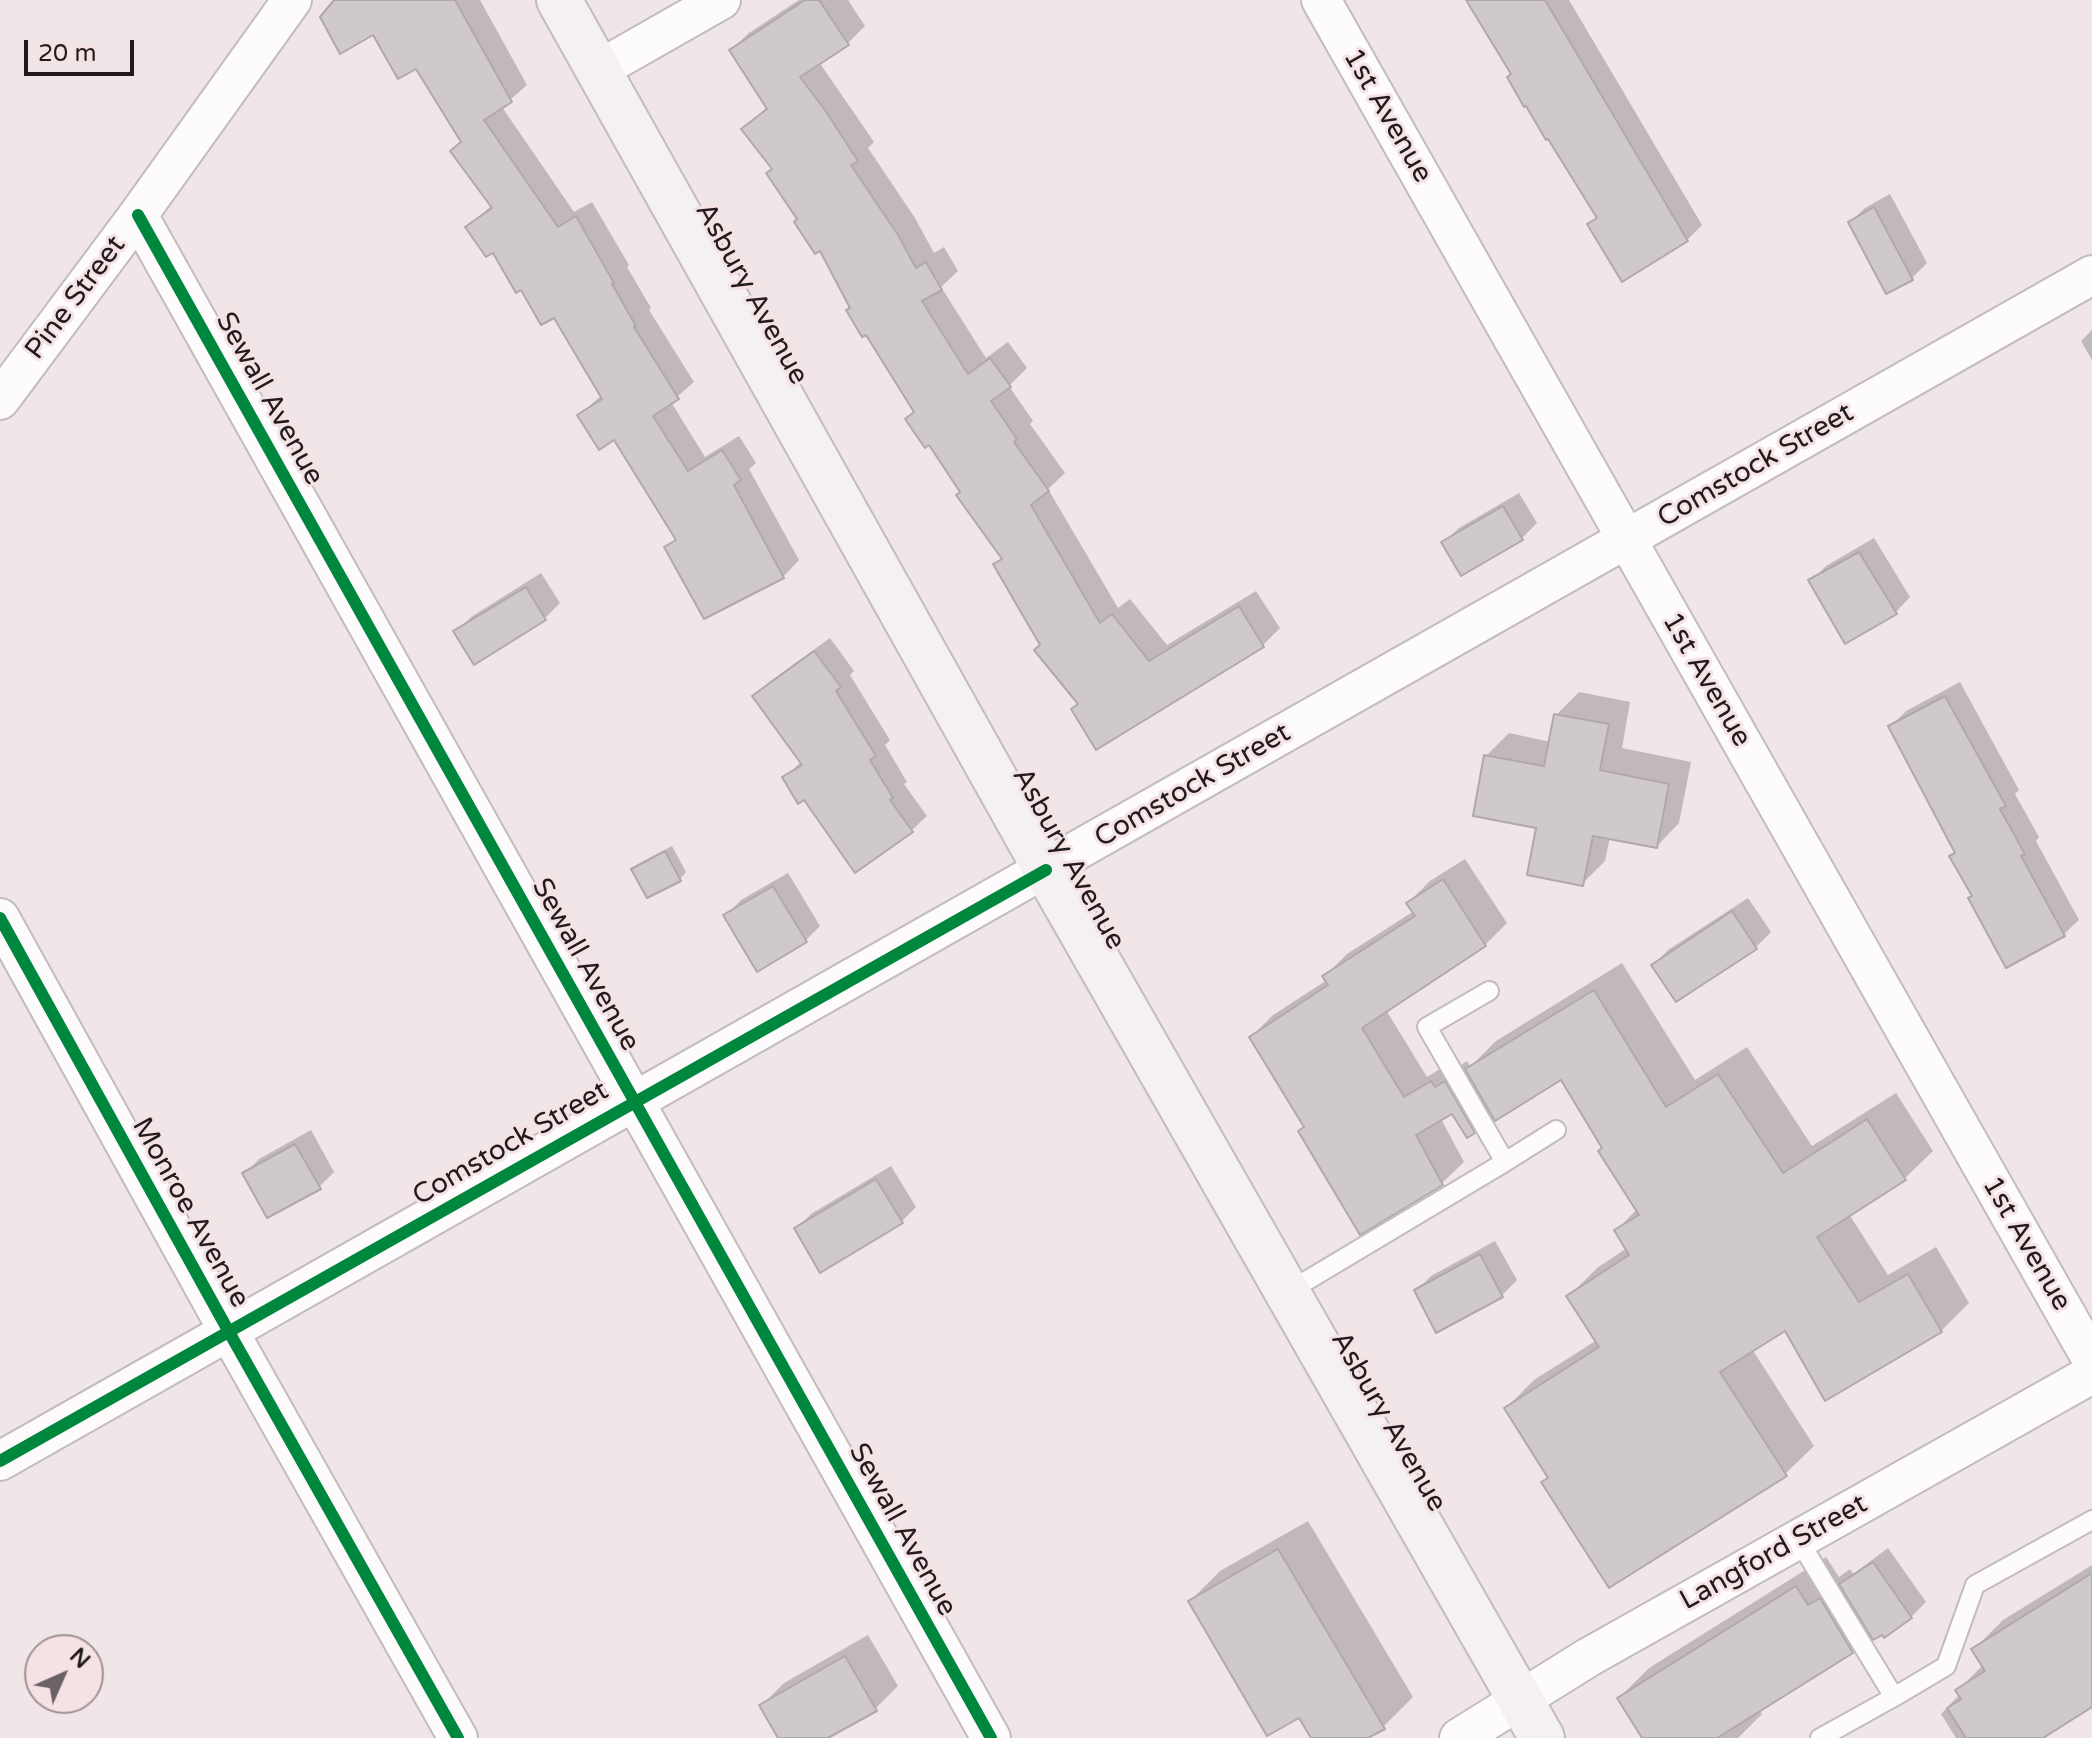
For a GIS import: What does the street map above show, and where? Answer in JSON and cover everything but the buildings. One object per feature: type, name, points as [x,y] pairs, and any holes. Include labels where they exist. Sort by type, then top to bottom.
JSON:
[{"type":"main road","name":"Asbury Avenue","points":[[559,0],[1046,870],[1542,1738]]},
{"type":"street","name":"Pine Street","points":[[0,400],[292,0]]},
{"type":"street","points":[[598,70],[721,0]]},
{"type":"street","name":"1st Avenue","points":[[1321,0],[2092,1360]]},
{"type":"street","name":"Sewall Avenue","points":[[138,215],[991,1738]]},
{"type":"street","name":"Comstock Street","points":[[0,1461],[2092,275]]},
{"type":"street","name":"Monroe Avenue","points":[[0,918],[458,1738]]},
{"type":"street","name":"Langford Street","points":[[1459,1738],[1589,1657],[2092,1374]]},
{"type":"lane","points":[[1489,991],[1427,1027],[1505,1162]]},
{"type":"lane","points":[[1286,1293],[1556,1130]]},
{"type":"lane","points":[[1820,1738],[1946,1666],[1975,1585],[2092,1520]]},
{"type":"lane","points":[[1798,1539],[1894,1697]]},
{"type":"cycle path","points":[[138,215],[991,1738]]},
{"type":"cycle path","points":[[0,1461],[1046,870]]},
{"type":"cycle path","points":[[0,918],[458,1738]]}]
